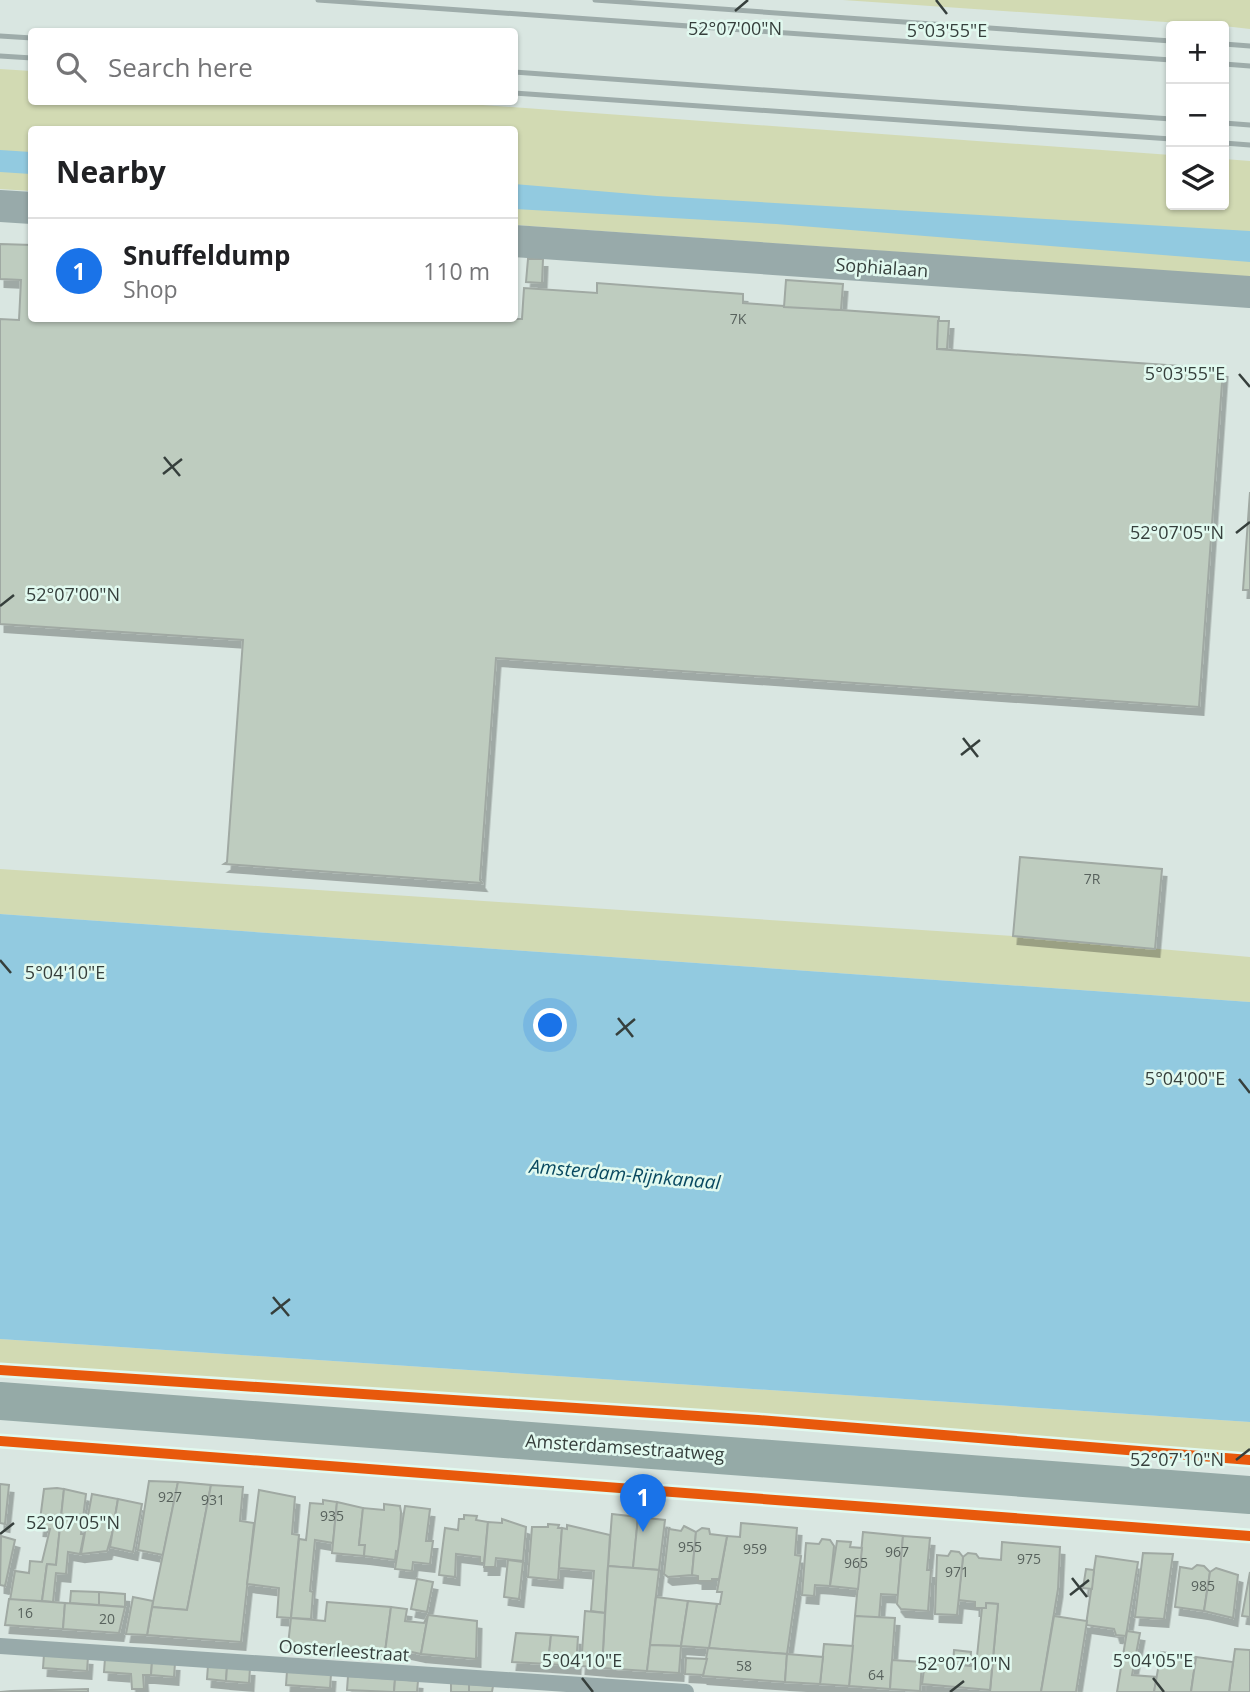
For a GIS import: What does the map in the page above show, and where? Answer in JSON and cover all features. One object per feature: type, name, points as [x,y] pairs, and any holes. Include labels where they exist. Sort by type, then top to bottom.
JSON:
[{"type":"main road","name":"Amsterdamsestraatweg","points":[[0,1401],[1250,1495]]},
{"type":"street","points":[[0,206],[28,208]]},
{"type":"street","name":"Sophialaan","points":[[518,241],[1250,292]]},
{"type":"lane","name":"Oosterleestraat","points":[[0,1646],[685,1692]]},
{"type":"green space","points":[[843,0],[1250,0],[1250,29],[1229,27],[1229,21],[1166,22]]},
{"type":"green space","points":[[0,69],[28,71],[28,105],[482,105],[1166,155],[1166,210],[1229,210],[1229,159],[1250,161],[1250,277],[518,225],[518,126],[28,126],[28,191],[0,189]]},
{"type":"green space","points":[[0,869],[1013,936],[1250,957],[1250,1002],[0,914]]},
{"type":"green space","points":[[0,1339],[1250,1422],[1250,1454],[0,1364]]},
{"type":"water","points":[[0,150],[28,152],[28,174],[0,172]]},
{"type":"water","points":[[518,184],[657,196],[1250,231],[1250,262],[776,224],[518,209]]},
{"type":"water","name":"Amsterdam-Rijnkanaal","points":[[0,914],[1250,1002],[1250,1422],[0,1339]]},
{"type":"building","points":[[0,244],[28,245],[28,322],[518,322],[518,319],[522,319],[524,288],[597,293],[597,283],[743,294],[743,303],[939,317],[937,349],[1223,369],[1199,707],[496,658],[480,880],[482,883],[224,864],[227,862],[243,640],[0,624],[0,319],[19,320],[21,280],[0,279]]},
{"type":"building","points":[[528,259],[543,259],[542,283],[526,282]]},
{"type":"building","points":[[786,280],[843,284],[841,310],[784,307]]},
{"type":"building","points":[[938,321],[949,321],[947,349],[937,349]]},
{"type":"building","points":[[1250,492],[1250,590],[1243,590]]},
{"type":"building","points":[[1020,857],[1162,869],[1155,949],[1013,936]]},
{"type":"building","points":[[149,1481],[178,1482],[163,1555],[138,1550]]},
{"type":"building","points":[[178,1482],[211,1485],[187,1610],[152,1607]]},
{"type":"building","points":[[0,1484],[9,1485],[5,1524],[0,1523]]},
{"type":"building","points":[[211,1485],[243,1487],[240,1521],[254,1523],[241,1642],[147,1635],[152,1607],[187,1610]]},
{"type":"building","points":[[44,1489],[64,1489],[56,1565],[47,1564],[42,1601],[10,1600],[15,1571],[29,1573],[30,1561],[42,1562],[50,1529],[39,1528]]},
{"type":"building","points":[[64,1489],[86,1494],[81,1534],[84,1534],[80,1554],[68,1552],[66,1574],[56,1573],[53,1602],[42,1601],[47,1564],[56,1565]]},
{"type":"building","points":[[259,1490],[295,1497],[292,1534],[299,1535],[291,1618],[277,1617],[279,1588],[247,1584]]},
{"type":"building","points":[[92,1494],[118,1499],[112,1534],[107,1551],[81,1554]]},
{"type":"building","points":[[118,1499],[142,1504],[133,1552],[110,1547]]},
{"type":"building","points":[[323,1500],[337,1502],[333,1543],[315,1540],[310,1591],[313,1592],[311,1619],[291,1618],[299,1539],[306,1540],[310,1503],[323,1504]]},
{"type":"building","points":[[337,1502],[363,1508],[359,1545],[365,1545],[364,1556],[332,1553]]},
{"type":"building","points":[[384,1504],[400,1506],[399,1552],[396,1551],[395,1560],[364,1556],[365,1545],[359,1545],[363,1508],[384,1510]]},
{"type":"building","points":[[405,1506],[430,1509],[426,1541],[433,1541],[430,1564],[413,1562],[412,1571],[395,1569]]},
{"type":"building","points":[[612,1514],[638,1517],[633,1568],[608,1566]]},
{"type":"building","points":[[464,1515],[477,1516],[476,1520],[488,1522],[484,1563],[480,1563],[480,1557],[456,1554],[455,1577],[439,1575],[445,1528],[458,1530],[459,1519],[464,1519]]},
{"type":"building","points":[[638,1517],[665,1520],[659,1570],[633,1568]]},
{"type":"building","points":[[502,1519],[526,1527],[523,1561],[496,1558],[495,1567],[484,1567],[488,1522],[502,1523]]},
{"type":"building","points":[[741,1523],[797,1528],[795,1555],[801,1556],[787,1654],[708,1648],[717,1604],[720,1604],[722,1592],[717,1592],[727,1536],[740,1537]]},
{"type":"building","points":[[548,1524],[562,1528],[558,1580],[528,1577],[532,1527],[548,1527]]},
{"type":"building","points":[[567,1525],[610,1535],[605,1613],[591,1611],[594,1571],[559,1568],[562,1528],[567,1529]]},
{"type":"building","points":[[684,1526],[696,1532],[692,1575],[668,1577],[664,1574],[669,1529],[681,1531]]},
{"type":"building","points":[[702,1528],[709,1529],[710,1534],[727,1536],[719,1579],[712,1581],[698,1581],[698,1576],[692,1575],[696,1532]]},
{"type":"building","points":[[863,1532],[903,1536],[898,1595],[881,1594],[879,1619],[855,1616]]},
{"type":"building","points":[[1,1536],[15,1540],[5,1586],[0,1585]]},
{"type":"building","points":[[903,1536],[930,1538],[927,1570],[931,1570],[928,1611],[901,1609],[897,1604]]},
{"type":"building","points":[[822,1539],[830,1540],[834,1546],[830,1586],[815,1585],[814,1596],[802,1595],[806,1543],[819,1544]]},
{"type":"building","points":[[837,1541],[851,1542],[850,1547],[862,1548],[858,1589],[830,1586]]},
{"type":"building","points":[[1002,1542],[1060,1547],[1058,1589],[1041,1692],[990,1692],[998,1604],[986,1603],[986,1608],[975,1608],[975,1602],[958,1600],[963,1557],[968,1553],[976,1554],[979,1558],[1001,1560]]},
{"type":"building","points":[[951,1551],[959,1552],[963,1557],[957,1615],[935,1614],[937,1555],[948,1556]]},
{"type":"building","points":[[1143,1553],[1173,1554],[1164,1619],[1135,1617]]},
{"type":"building","points":[[1096,1556],[1138,1562],[1126,1636],[1116,1635],[1114,1629],[1086,1625]]},
{"type":"building","points":[[508,1560],[523,1562],[519,1599],[504,1597]]},
{"type":"building","points":[[1197,1565],[1204,1566],[1210,1572],[1204,1611],[1175,1607],[1180,1567],[1192,1569]]},
{"type":"building","points":[[608,1566],[659,1570],[647,1671],[602,1668]]},
{"type":"building","points":[[1216,1568],[1238,1575],[1233,1618],[1204,1611],[1210,1572]]},
{"type":"building","points":[[1086,1569],[1094,1570],[1092,1589],[1083,1588]]},
{"type":"building","points":[[1250,1572],[1250,1617],[1242,1616]]},
{"type":"building","points":[[417,1579],[433,1582],[427,1612],[411,1609]]},
{"type":"building","points":[[71,1591],[99,1592],[99,1605],[70,1603]]},
{"type":"building","points":[[99,1592],[125,1594],[125,1607],[99,1605]]},
{"type":"building","points":[[133,1597],[153,1601],[147,1635],[126,1634]]},
{"type":"building","points":[[656,1597],[688,1601],[681,1646],[650,1645]]},
{"type":"building","points":[[9,1599],[65,1603],[63,1629],[5,1625]]},
{"type":"building","points":[[688,1601],[717,1604],[709,1648],[681,1646]]},
{"type":"building","points":[[327,1602],[391,1607],[385,1652],[288,1645],[291,1618],[325,1621]]},
{"type":"building","points":[[65,1603],[125,1607],[119,1633],[63,1629]]},
{"type":"building","points":[[986,1603],[998,1604],[990,1690],[922,1684],[925,1662],[976,1666],[982,1608],[986,1608]]},
{"type":"building","points":[[391,1607],[407,1609],[405,1621],[424,1623],[428,1615],[421,1654],[402,1650],[400,1654],[385,1652]]},
{"type":"building","points":[[585,1611],[605,1613],[602,1668],[581,1666]]},
{"type":"building","points":[[428,1615],[477,1621],[476,1659],[421,1654]]},
{"type":"building","points":[[855,1616],[895,1618],[890,1689],[849,1686]]},
{"type":"building","points":[[1054,1616],[1087,1621],[1076,1692],[1041,1692]]},
{"type":"building","points":[[1127,1631],[1140,1633],[1132,1675],[1157,1677],[1154,1692],[1117,1692]]},
{"type":"building","points":[[516,1633],[551,1635],[548,1664],[512,1662]]},
{"type":"building","points":[[551,1635],[578,1637],[576,1666],[548,1664]]},
{"type":"building","points":[[824,1644],[853,1646],[849,1686],[820,1684]]},
{"type":"building","points":[[650,1645],[681,1646],[679,1673],[647,1671]]},
{"type":"building","points":[[708,1648],[787,1654],[785,1682],[703,1676]]},
{"type":"building","points":[[1235,1649],[1250,1650],[1250,1692],[1229,1692]]},
{"type":"building","points":[[954,1650],[971,1652],[970,1666],[953,1664]]},
{"type":"building","points":[[1161,1652],[1196,1657],[1191,1692],[1154,1692]]},
{"type":"building","points":[[44,1654],[88,1657],[87,1671],[43,1668]]},
{"type":"building","points":[[787,1654],[823,1657],[820,1684],[785,1682]]},
{"type":"building","points":[[1196,1657],[1233,1662],[1229,1692],[1191,1692]]},
{"type":"building","points":[[105,1658],[152,1662],[151,1675],[143,1675],[144,1689],[132,1689],[131,1674],[104,1672]]},
{"type":"building","points":[[686,1658],[707,1659],[703,1675],[685,1674]]},
{"type":"building","points":[[892,1660],[922,1662],[920,1691],[890,1689]]},
{"type":"building","points":[[152,1662],[175,1663],[174,1677],[151,1675]]},
{"type":"building","points":[[208,1665],[227,1667],[226,1681],[207,1679]]},
{"type":"building","points":[[227,1667],[250,1668],[249,1683],[226,1681]]},
{"type":"building","points":[[287,1671],[331,1674],[330,1688],[286,1685]]},
{"type":"building","points":[[348,1676],[395,1679],[394,1692],[347,1690]]},
{"type":"building","points":[[395,1679],[418,1681],[417,1692],[394,1692]]},
{"type":"building","points":[[451,1683],[469,1684],[469,1692],[451,1692]]},
{"type":"building","points":[[469,1684],[493,1686],[492,1692],[469,1692]]},
{"type":"building","points":[[88,1689],[88,1692],[0,1692],[12,1691]]},
{"type":"railway","points":[[318,0],[1166,60]]},
{"type":"railway","points":[[595,0],[1166,41]]},
{"type":"railway","points":[[0,36],[28,38]]},
{"type":"railway","points":[[1229,44],[1250,46]]},
{"type":"railway","points":[[0,56],[28,58]]},
{"type":"railway","points":[[1229,64],[1250,66]]},
{"type":"railway","points":[[518,72],[1166,119]]},
{"type":"railway","points":[[518,93],[1166,139]]},
{"type":"railway","points":[[1229,123],[1250,125]]},
{"type":"railway","points":[[1229,143],[1250,145]]},
{"type":"cycle path","points":[[0,1370],[758,1420],[1250,1460]]},
{"type":"cycle path","points":[[0,1441],[1250,1536]]},
{"type":"place","name":"Snuffeldump","points":[[643,1532]]}]
